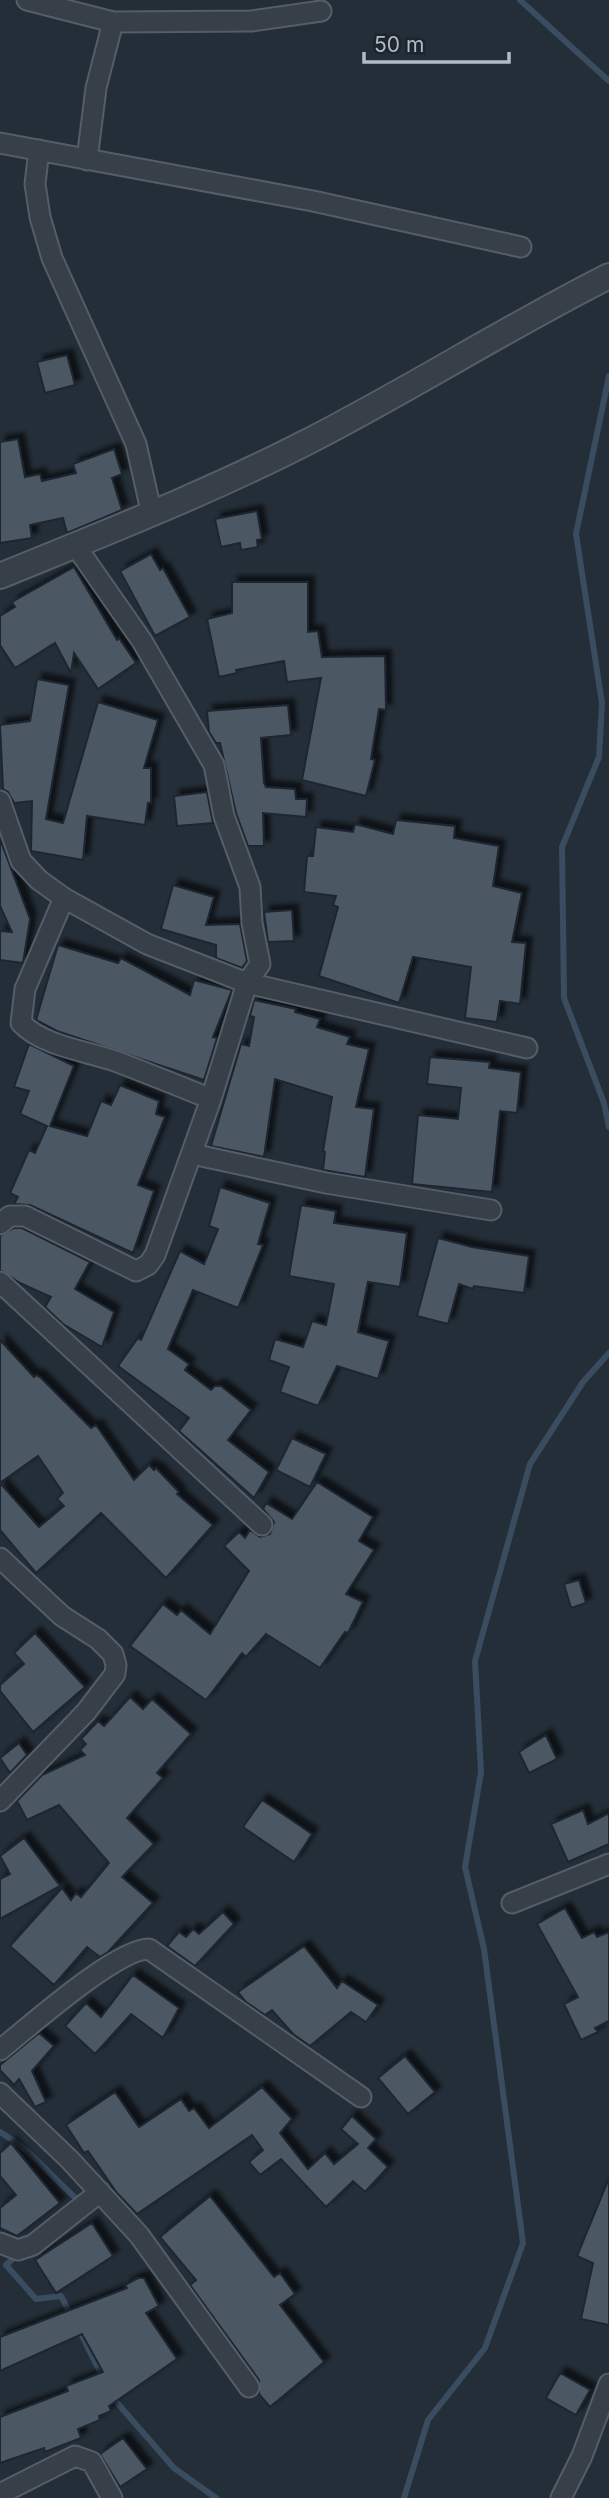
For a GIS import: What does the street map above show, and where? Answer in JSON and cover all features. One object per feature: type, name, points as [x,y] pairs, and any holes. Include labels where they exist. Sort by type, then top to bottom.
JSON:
[{"type":"street","points":[[27,0],[91,19],[113,22],[252,21],[321,11]]},
{"type":"street","points":[[87,160],[96,88],[113,22]]},
{"type":"street","points":[[0,143],[313,201],[521,247]]},
{"type":"street","points":[[39,150],[34,184],[52,258],[136,444],[152,515]]},
{"type":"street","points":[[0,576],[152,515],[312,440],[543,309],[609,276]]},
{"type":"street","points":[[0,1224],[10,1216],[25,1216],[136,1271],[142,1269],[155,1255],[211,1099],[247,983],[260,964],[252,923],[250,887],[224,816],[214,765],[142,641],[75,545]]},
{"type":"street","points":[[0,801],[21,861],[64,898],[147,944],[247,983],[527,1048]]},
{"type":"street","points":[[64,898],[25,989],[21,1023],[28,1031],[46,1039],[116,1062],[211,1099]]},
{"type":"street","points":[[192,1154],[326,1183],[491,1210]]},
{"type":"street","points":[[0,1282],[262,1525]]},
{"type":"street","points":[[0,1558],[62,1616],[98,1639],[113,1654],[117,1665],[116,1674],[86,1712],[0,1801]]},
{"type":"street","points":[[512,1903],[609,1864]]},
{"type":"street","points":[[0,2050],[88,1981],[132,1951],[149,1949],[361,2098]]},
{"type":"street","points":[[0,2092],[139,2235],[249,2386]]},
{"type":"street","points":[[0,2243],[18,2250],[33,2245],[100,2192]]},
{"type":"street","points":[[561,2498],[582,2456],[609,2384]]},
{"type":"street","points":[[0,2494],[75,2456],[92,2462],[112,2498]]},
{"type":"building","points":[[67,355],[75,385],[45,393],[37,362]]},
{"type":"building","points":[[18,439],[25,477],[40,474],[42,481],[76,473],[73,464],[114,449],[122,474],[112,478],[122,510],[67,533],[63,518],[30,525],[32,538],[0,543],[0,442]]},
{"type":"building","points":[[257,511],[262,539],[257,540],[258,547],[241,550],[240,543],[221,547],[215,519]]},
{"type":"building","points":[[151,554],[160,570],[163,568],[190,617],[155,636],[120,571]]},
{"type":"building","points":[[74,567],[117,640],[119,638],[136,663],[98,689],[74,653],[71,673],[55,643],[15,668],[0,645],[0,616],[15,607],[12,602]]},
{"type":"building","points":[[232,582],[308,582],[308,632],[318,631],[322,657],[385,656],[386,710],[379,709],[371,759],[375,760],[366,796],[302,780],[321,678],[287,682],[284,661],[236,670],[237,673],[219,677],[207,619],[232,613]]},
{"type":"building","points":[[37,679],[69,685],[46,819],[63,823],[98,702],[158,720],[144,768],[151,768],[151,803],[148,803],[145,825],[87,816],[83,860],[31,851],[32,801],[14,803],[3,789],[0,725],[30,721]]},
{"type":"building","points":[[288,705],[291,735],[261,738],[264,783],[266,787],[295,789],[296,799],[307,799],[306,817],[263,813],[264,846],[248,846],[236,813],[220,743],[216,743],[209,732],[207,711]]},
{"type":"building","points":[[207,792],[213,823],[177,826],[174,796]]},
{"type":"building","points":[[396,820],[455,826],[454,838],[499,846],[493,886],[522,893],[512,942],[526,943],[520,1004],[500,1001],[497,1022],[465,1018],[471,967],[413,957],[399,1003],[319,976],[338,907],[333,905],[336,896],[304,892],[307,856],[313,856],[316,827],[353,832],[355,824],[393,834]]},
{"type":"building","points":[[0,839],[30,919],[23,963],[0,960],[0,931],[12,932],[0,906]]},
{"type":"building","points":[[173,885],[214,897],[206,925],[240,924],[247,961],[242,968],[216,958],[216,945],[161,929]]},
{"type":"building","points":[[292,910],[294,941],[268,942],[264,912]]},
{"type":"building","points":[[58,945],[118,963],[121,958],[190,995],[194,980],[232,990],[213,1037],[217,1038],[204,1080],[57,1031],[36,1020]]},
{"type":"building","points":[[254,1000],[296,1009],[295,1012],[320,1019],[317,1027],[350,1037],[347,1044],[369,1049],[356,1107],[374,1109],[365,1177],[323,1170],[323,1151],[332,1097],[275,1079],[264,1157],[211,1146],[241,1044],[249,1046],[254,1017],[250,1016]]},
{"type":"building","points":[[29,1044],[74,1066],[50,1126],[87,1136],[101,1101],[111,1105],[120,1085],[159,1101],[156,1114],[165,1117],[138,1185],[154,1191],[133,1253],[30,1205],[14,1204],[18,1197],[10,1193],[29,1150],[35,1153],[47,1126],[20,1114],[29,1091],[14,1087]]},
{"type":"building","points":[[430,1057],[490,1062],[489,1068],[521,1072],[517,1113],[500,1111],[492,1192],[412,1184],[418,1115],[458,1119],[461,1088],[427,1084]]},
{"type":"building","points":[[220,1187],[270,1203],[258,1244],[263,1245],[238,1308],[193,1290],[168,1349],[189,1364],[185,1370],[211,1390],[215,1386],[221,1386],[251,1410],[228,1440],[269,1472],[254,1498],[179,1431],[189,1418],[118,1366],[138,1338],[141,1340],[180,1251],[204,1264],[218,1229],[209,1226]]},
{"type":"building","points":[[301,1205],[336,1211],[334,1223],[407,1233],[400,1287],[368,1282],[358,1332],[389,1341],[378,1379],[337,1366],[318,1406],[280,1392],[289,1367],[269,1360],[275,1339],[303,1347],[312,1321],[326,1325],[334,1284],[289,1276]]},
{"type":"building","points":[[14,1228],[22,1228],[90,1262],[75,1289],[114,1312],[102,1347],[63,1324],[45,1307],[51,1297],[20,1283],[0,1270],[0,1236]]},
{"type":"building","points":[[438,1238],[472,1247],[529,1256],[524,1293],[474,1286],[473,1289],[459,1284],[448,1324],[417,1316]]},
{"type":"building","points":[[0,1340],[34,1377],[40,1377],[91,1428],[96,1425],[134,1480],[149,1465],[154,1470],[156,1468],[179,1492],[177,1494],[213,1525],[166,1578],[101,1513],[36,1573],[0,1530]],"holes":[[[38,1456],[63,1493],[57,1499],[64,1506],[39,1527],[0,1483]]]},
{"type":"building","points":[[292,1438],[326,1454],[310,1487],[276,1470]]},
{"type":"building","points":[[317,1482],[373,1517],[359,1541],[374,1550],[346,1594],[363,1602],[348,1633],[345,1632],[320,1668],[266,1634],[246,1657],[242,1653],[206,1700],[130,1646],[163,1604],[177,1615],[181,1610],[210,1634],[249,1571],[224,1546],[239,1532],[245,1538],[250,1530],[260,1537],[270,1534],[274,1522],[263,1509],[266,1503],[292,1519]]},
{"type":"building","points":[[579,1580],[586,1603],[571,1608],[564,1584]]},
{"type":"building","points":[[35,1633],[85,1687],[33,1732],[0,1691],[0,1685],[24,1664],[14,1653]]},
{"type":"building","points":[[130,1697],[143,1709],[152,1699],[191,1734],[157,1773],[163,1778],[127,1818],[154,1844],[122,1877],[153,1903],[108,1952],[100,1957],[87,1947],[54,1985],[10,1946],[62,1888],[71,1900],[76,1893],[81,1897],[109,1863],[59,1805],[27,1820],[17,1801],[42,1775],[85,1755],[80,1750],[86,1744],[81,1739],[98,1721],[104,1726]]},
{"type":"building","points":[[546,1735],[557,1759],[529,1773],[519,1752]]},
{"type":"building","points":[[19,1743],[27,1755],[10,1773],[0,1758]]},
{"type":"building","points":[[262,1800],[312,1834],[294,1862],[243,1827]]},
{"type":"building","points":[[583,1810],[588,1824],[609,1813],[609,1844],[568,1862],[551,1824]]},
{"type":"building","points":[[24,1838],[60,1886],[0,1919],[0,1879],[10,1874],[0,1856]]},
{"type":"building","points":[[565,1908],[582,1938],[594,1932],[597,1937],[609,1932],[609,2021],[595,2028],[598,2032],[581,2040],[564,2004],[578,1997],[537,1924]]},
{"type":"building","points":[[223,1912],[234,1924],[195,1966],[167,1946],[179,1932],[186,1937],[193,1929],[199,1934]]},
{"type":"building","points":[[304,1946],[337,1988],[342,1981],[378,2005],[366,2022],[351,2012],[310,2046],[293,2034],[272,2010],[265,2015],[246,2002],[238,1992]]},
{"type":"building","points":[[133,1975],[179,2008],[163,2038],[131,2014],[95,2054],[65,2026],[86,2003],[101,2017]]},
{"type":"building","points":[[39,2033],[54,2046],[32,2071],[46,2102],[35,2107],[19,2079],[14,2085],[0,2070],[0,2065]]},
{"type":"building","points":[[405,2056],[435,2092],[408,2114],[378,2078]]},
{"type":"building","points":[[262,2087],[292,2119],[280,2133],[308,2169],[325,2153],[334,2164],[358,2144],[341,2129],[352,2116],[376,2139],[368,2148],[388,2167],[365,2192],[353,2181],[326,2207],[281,2159],[260,2175],[249,2162],[263,2150],[252,2135],[137,2214],[117,2193],[88,2151],[84,2153],[66,2125],[115,2092],[139,2127],[181,2099],[189,2111],[194,2108],[209,2128]]},
{"type":"building","points":[[11,2143],[60,2203],[17,2236],[0,2228],[0,2208],[16,2195],[0,2176],[0,2153]]},
{"type":"building","points":[[609,2178],[609,2325],[581,2319],[593,2263],[577,2256]]},
{"type":"building","points":[[210,2196],[274,2277],[280,2273],[295,2294],[280,2305],[324,2362],[270,2407],[259,2394],[259,2380],[190,2285],[196,2280],[160,2237]]},
{"type":"building","points":[[92,2223],[113,2256],[56,2293],[35,2260]]},
{"type":"building","points":[[144,2278],[159,2306],[146,2313],[177,2359],[109,2406],[111,2411],[99,2416],[100,2420],[78,2429],[81,2438],[45,2452],[44,2448],[0,2463],[0,2417],[68,2391],[66,2386],[103,2372],[82,2334],[0,2371],[0,2337],[127,2288],[125,2285]]},
{"type":"building","points":[[560,2373],[590,2390],[576,2415],[546,2398]]},
{"type":"building","points":[[123,2438],[147,2469],[120,2487],[100,2454]]},
{"type":"waterway","points":[[520,0],[609,81]]},
{"type":"waterway","points":[[609,376],[576,534],[602,703],[599,757],[562,847],[564,998],[604,1103],[609,1127]]},
{"type":"waterway","points":[[404,2498],[428,2420],[485,2348],[523,2243],[484,1949],[465,1867],[481,1772],[475,1661],[530,1464],[583,1382],[609,1353]]},
{"type":"waterway","points":[[0,2132],[22,2147],[78,2200],[74,2203]]},
{"type":"waterway","points":[[17,2255],[6,2265],[36,2299],[61,2296],[71,2315]]},
{"type":"waterway","points":[[78,2328],[103,2378]]},
{"type":"waterway","points":[[112,2397],[174,2468],[216,2498]]}]
